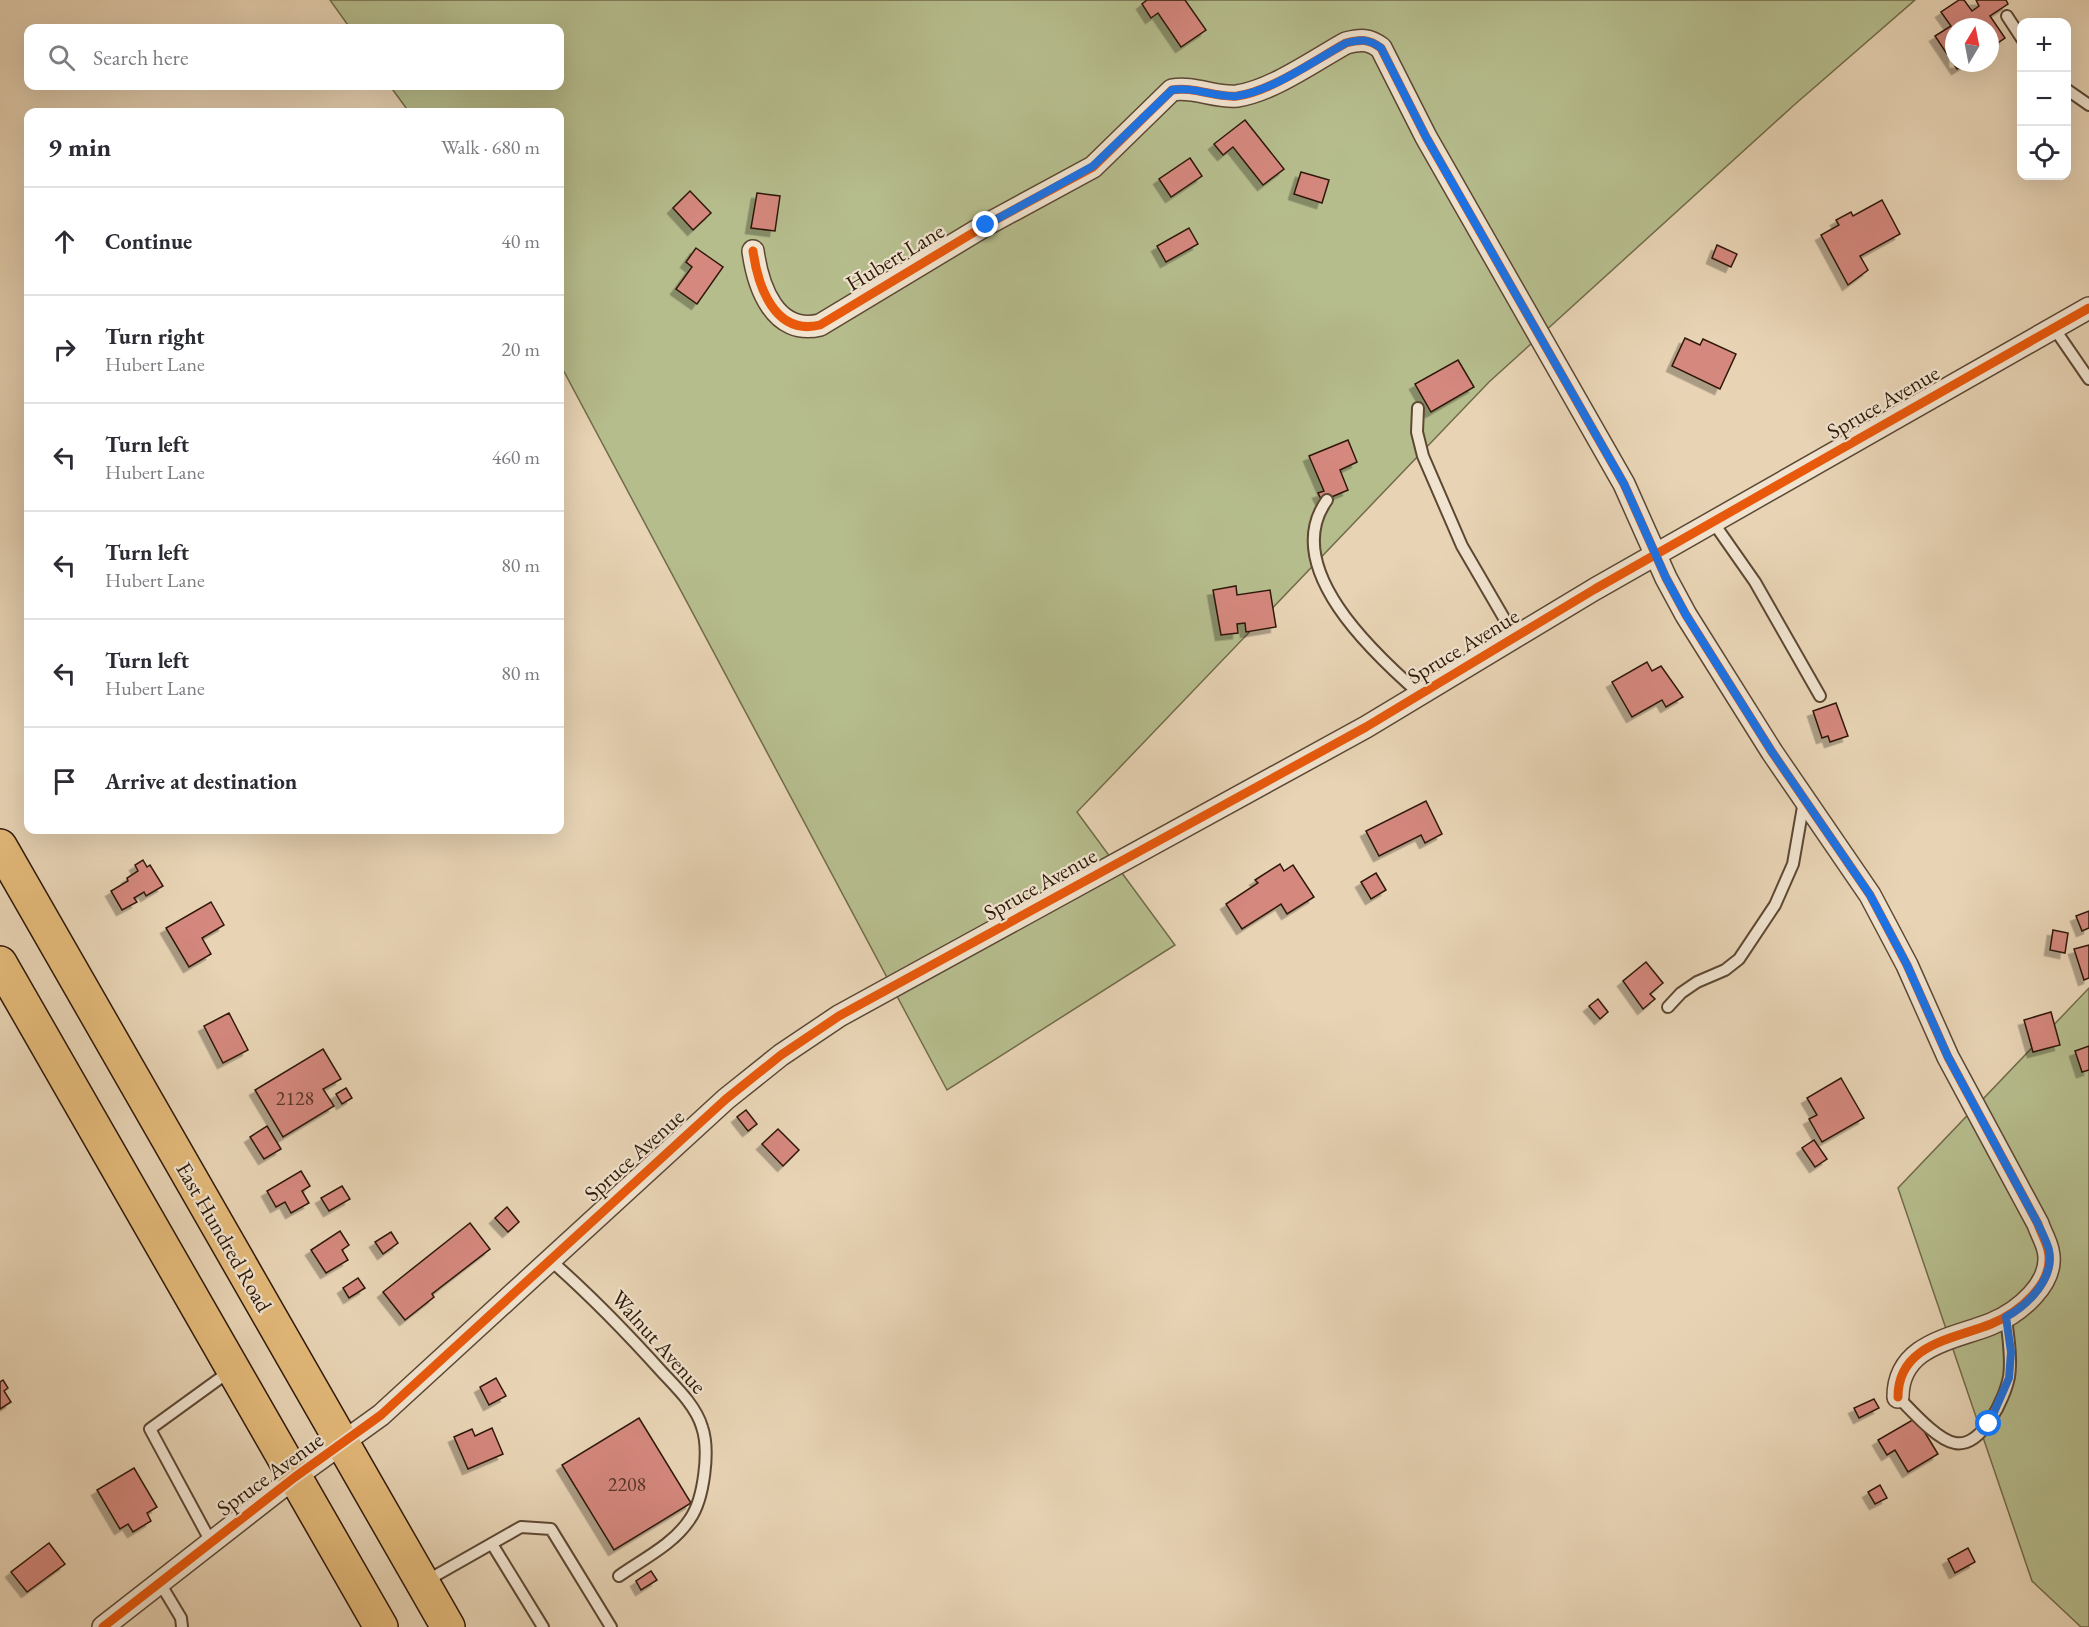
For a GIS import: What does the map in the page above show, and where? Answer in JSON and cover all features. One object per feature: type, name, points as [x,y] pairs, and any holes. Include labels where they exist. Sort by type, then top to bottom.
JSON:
[{"type":"highway","name":"East Hundred Road","points":[[0,846],[448,1627]]},
{"type":"highway","points":[[0,963],[381,1627]]},
{"type":"street","name":"Hubert Lane","points":[[753,251],[762,286],[781,319],[792,326],[807,328],[820,325],[986,225],[1093,166],[1172,90],[1183,88],[1235,96],[1257,92],[1346,43],[1360,39],[1372,41],[1381,48],[1432,147],[1624,484],[1666,578],[1686,615],[1772,752],[1870,895],[1907,965],[1948,1057],[2038,1224],[2049,1251],[2049,1265],[2045,1280],[2036,1292],[2006,1317],[1928,1346],[1906,1370],[1898,1388],[1898,1397]]},
{"type":"street","name":"Spruce Avenue","points":[[103,1627],[295,1477],[344,1445],[381,1415],[726,1099],[781,1055],[839,1016],[1366,727],[1657,554],[2089,308]]},
{"type":"lane","points":[[2007,16],[2017,31]]},
{"type":"lane","points":[[2071,91],[2089,105]]},
{"type":"lane","points":[[2055,328],[2089,379]]},
{"type":"lane","points":[[1418,408],[1417,432],[1423,456],[1462,546],[1515,638]]},
{"type":"lane","points":[[1327,500],[1316,522],[1313,540],[1315,558],[1326,584],[1344,616],[1364,641],[1420,695]]},
{"type":"lane","points":[[1713,522],[1755,582],[1820,696]]},
{"type":"lane","points":[[1668,1007],[1681,993],[1697,982],[1725,970],[1739,959],[1775,905],[1793,864],[1804,798]]},
{"type":"lane","name":"Walnut Avenue","points":[[549,1259],[633,1339],[674,1385],[702,1426],[706,1441],[700,1500],[690,1520],[674,1538],[619,1576]]},
{"type":"lane","points":[[1898,1397],[1935,1432],[1955,1443],[1972,1441],[1989,1424],[2009,1378],[2011,1352],[2006,1317]]},
{"type":"lane","points":[[211,1542],[150,1429],[233,1369]]},
{"type":"lane","points":[[423,1583],[521,1527],[551,1529],[611,1627]]},
{"type":"lane","points":[[492,1544],[543,1627]]},
{"type":"lane","points":[[160,1583],[181,1618],[182,1627]]},
{"type":"green space","points":[[330,0],[1915,0],[1793,106],[1489,382],[1077,812],[1175,945],[947,1090],[564,372],[564,108],[406,108],[393,90],[564,90],[564,24],[347,24]]},
{"type":"green space","points":[[2089,988],[2089,1627],[2081,1627],[2032,1581],[1898,1188]]},
{"type":"building","points":[[1147,0],[1185,0],[1206,30],[1181,47],[1158,13],[1151,18],[1142,4]]},
{"type":"building","points":[[1959,0],[1964,0],[1972,11],[1979,6],[1976,0],[2006,0],[2008,4],[1990,16],[1991,18],[1945,18],[1941,12]]},
{"type":"building","points":[[1999,29],[2005,38],[1999,42]]},
{"type":"building","points":[[1945,30],[1945,51],[1935,36]]},
{"type":"building","points":[[1245,120],[1284,169],[1263,185],[1233,147],[1223,155],[1214,144]]},
{"type":"building","points":[[1190,158],[1202,176],[1171,197],[1159,179]]},
{"type":"building","points":[[1301,172],[1329,180],[1322,203],[1294,194]]},
{"type":"building","points":[[690,191],[711,213],[693,230],[673,208]]},
{"type":"building","points":[[757,193],[780,196],[775,231],[751,228]]},
{"type":"building","points":[[1882,200],[1900,234],[1860,256],[1868,270],[1848,285],[1821,235],[1839,225],[1836,220],[1851,212],[1853,216]]},
{"type":"building","points":[[1189,228],[1198,244],[1166,262],[1157,246]]},
{"type":"building","points":[[1717,245],[1737,254],[1731,267],[1712,258]]},
{"type":"building","points":[[696,248],[723,267],[697,304],[676,289],[692,267],[686,262]]},
{"type":"building","points":[[1685,338],[1700,345],[1703,339],[1736,354],[1720,389],[1672,366]]},
{"type":"building","points":[[1458,360],[1474,387],[1431,412],[1415,384]]},
{"type":"building","points":[[1348,440],[1357,462],[1340,470],[1348,490],[1322,501],[1318,493],[1324,491],[1309,456]]},
{"type":"building","points":[[1236,586],[1237,595],[1270,590],[1276,627],[1246,632],[1245,623],[1237,624],[1238,633],[1221,635],[1213,590]]},
{"type":"building","points":[[1647,662],[1652,671],[1661,666],[1683,697],[1666,707],[1662,700],[1632,717],[1612,682]]},
{"type":"building","points":[[1836,703],[1848,736],[1830,742],[1828,736],[1822,738],[1813,711]]},
{"type":"building","points":[[1426,801],[1442,834],[1425,843],[1421,835],[1379,856],[1366,831]]},
{"type":"building","points":[[143,860],[147,867],[150,865],[163,886],[146,896],[144,892],[134,898],[137,902],[122,910],[111,891],[128,881],[127,878],[138,871],[135,865]]},
{"type":"building","points":[[1280,864],[1284,871],[1293,865],[1314,897],[1287,914],[1281,904],[1242,929],[1226,904],[1258,883],[1255,880]]},
{"type":"building","points":[[1376,873],[1386,890],[1371,899],[1361,882]]},
{"type":"building","points":[[211,902],[224,925],[202,938],[211,954],[189,967],[166,928]]},
{"type":"building","points":[[2089,911],[2089,928],[2082,931],[2076,916]]},
{"type":"building","points":[[2053,930],[2068,933],[2065,953],[2050,950]]},
{"type":"building","points":[[2089,945],[2089,978],[2084,980],[2074,949]]},
{"type":"building","points":[[1646,962],[1663,983],[1650,994],[1655,999],[1643,1009],[1623,981]]},
{"type":"building","points":[[1598,999],[1608,1012],[1600,1019],[1589,1006]]},
{"type":"building","points":[[2051,1012],[2060,1045],[2033,1052],[2024,1020]]},
{"type":"building","points":[[229,1013],[248,1050],[223,1063],[204,1026]]},
{"type":"building","points":[[2089,1046],[2089,1070],[2082,1072],[2075,1051]]},
{"type":"building","points":[[323,1049],[341,1079],[323,1089],[334,1106],[283,1137],[255,1090]]},
{"type":"building","points":[[1841,1078],[1864,1118],[1822,1142],[1809,1119],[1817,1115],[1807,1098]]},
{"type":"building","points":[[346,1088],[352,1098],[342,1104],[336,1094]]},
{"type":"building","points":[[746,1110],[757,1124],[748,1131],[737,1117]]},
{"type":"building","points":[[267,1126],[281,1149],[264,1159],[250,1137]]},
{"type":"building","points":[[778,1129],[799,1150],[783,1166],[762,1144]]},
{"type":"building","points":[[1814,1140],[1827,1159],[1815,1167],[1802,1148]]},
{"type":"building","points":[[301,1171],[310,1186],[302,1191],[309,1203],[291,1213],[285,1202],[276,1207],[267,1191]]},
{"type":"building","points":[[342,1186],[350,1199],[329,1211],[321,1198]]},
{"type":"building","points":[[507,1207],[519,1222],[508,1232],[495,1218]]},
{"type":"building","points":[[470,1223],[490,1249],[432,1294],[434,1297],[405,1320],[383,1292]]},
{"type":"building","points":[[340,1231],[349,1245],[342,1250],[348,1260],[326,1273],[311,1250]]},
{"type":"building","points":[[391,1232],[398,1243],[383,1254],[375,1242]]},
{"type":"building","points":[[358,1278],[365,1288],[349,1298],[343,1288]]},
{"type":"building","points":[[496,1378],[506,1396],[489,1405],[480,1387]]},
{"type":"building","points":[[3,1380],[8,1388],[4,1391],[11,1402],[0,1409],[0,1382]]},
{"type":"building","points":[[1874,1399],[1879,1408],[1859,1418],[1854,1408]]},
{"type":"building","points":[[639,1418],[691,1503],[614,1550],[562,1465]]},
{"type":"building","points":[[1916,1418],[1938,1454],[1908,1472],[1895,1450],[1887,1455],[1878,1440]]},
{"type":"building","points":[[492,1428],[503,1454],[468,1469],[454,1437],[472,1429],[475,1436]]},
{"type":"building","points":[[134,1468],[157,1507],[147,1513],[151,1521],[133,1532],[128,1524],[120,1529],[97,1490]]},
{"type":"building","points":[[1880,1485],[1887,1498],[1875,1504],[1868,1492]]},
{"type":"building","points":[[49,1543],[65,1564],[27,1592],[11,1572]]},
{"type":"building","points":[[1968,1548],[1975,1562],[1955,1573],[1948,1559]]},
{"type":"building","points":[[651,1571],[657,1580],[641,1590],[636,1581]]},
{"type":"cycle path","points":[[753,251],[759,279],[772,306],[780,316],[791,323],[804,326],[820,325],[986,225],[1093,167],[1172,90],[1237,96],[1279,82],[1346,43],[1365,41],[1381,48],[1426,137],[1624,484],[1666,578],[1686,615],[1772,752],[1870,895],[1907,965],[1948,1057],[2046,1243],[2049,1262],[2041,1285],[2033,1295],[2002,1319],[1945,1340],[1918,1355],[1907,1365],[1900,1379],[1898,1397]]},
{"type":"cycle path","points":[[103,1627],[295,1477],[381,1415],[726,1099],[781,1055],[839,1016],[1366,727],[1595,589],[2089,308]]},
{"type":"route","points":[[986,225],[1093,166],[1172,90],[1183,88],[1208,94],[1235,96],[1257,92],[1346,43],[1360,39],[1372,41],[1381,48],[1426,137],[1638,510],[1666,578],[1686,615],[1772,752],[1841,849],[1870,895],[1907,965],[1948,1057],[2038,1224],[2049,1251],[2049,1265],[2045,1280],[2036,1292],[2006,1317],[2011,1352],[2009,1378],[1989,1424]]}]
